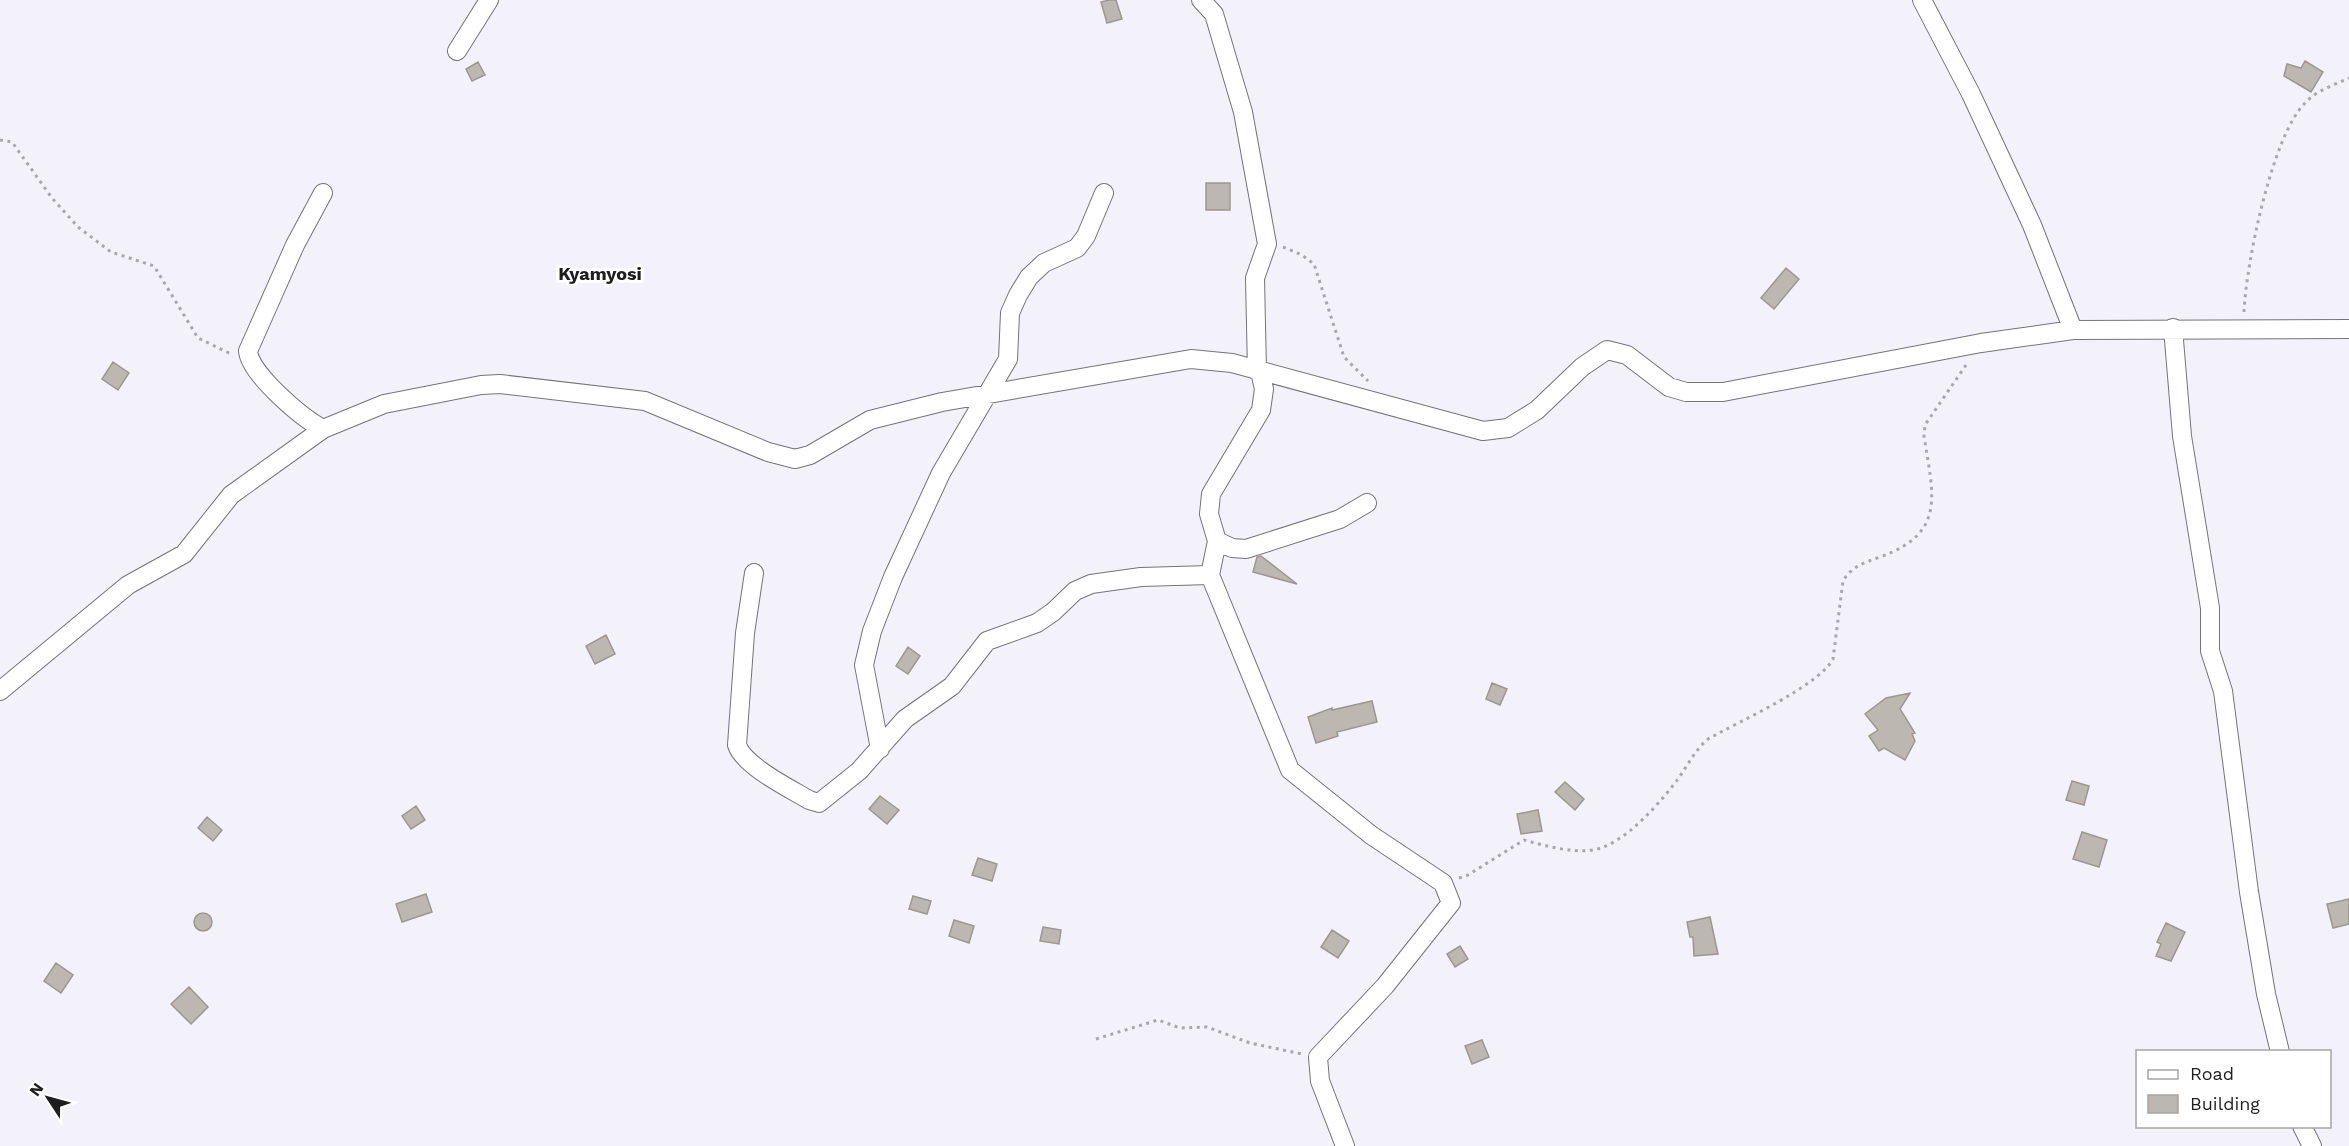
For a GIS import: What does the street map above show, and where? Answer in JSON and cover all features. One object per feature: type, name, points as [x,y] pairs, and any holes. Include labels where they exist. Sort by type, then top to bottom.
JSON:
[{"type":"street","points":[[457,51],[489,0]]},
{"type":"street","points":[[1201,0],[1215,7],[1243,112],[1267,244],[1255,278],[1259,371],[1264,388],[1261,410],[1211,494],[1209,514],[1217,540],[1210,575],[1290,770],[1371,835],[1443,883],[1451,903],[1444,915],[1385,986],[1318,1057],[1320,1081],[1345,1146]]},
{"type":"street","points":[[1922,0],[1971,94],[2032,225],[2073,330]]},
{"type":"street","points":[[323,193],[295,245],[248,351],[249,360],[265,379],[294,409],[323,429]]},
{"type":"street","points":[[880,749],[866,681],[867,649],[913,530],[941,473],[1008,359],[1010,312],[1018,295],[1029,277],[1044,263],[1077,248],[1086,236],[1104,193]]},
{"type":"street","points":[[2173,328],[2182,436],[2210,608],[2208,634],[2210,651],[2223,692],[2249,892],[2266,994],[2280,1050]]},
{"type":"street","points":[[0,691],[128,585],[184,554],[231,495],[323,429],[384,404],[481,385],[500,384],[645,401],[768,452],[795,459],[810,455],[870,420],[942,402],[1191,359],[1232,363],[1483,431],[1508,428],[1537,410],[1582,367],[1606,350],[1627,354],[1669,387],[1686,392],[1723,392],[1981,343],[2073,330],[2349,328]]},
{"type":"street","points":[[1217,540],[1232,548],[1246,549],[1340,519],[1367,503]]},
{"type":"street","points":[[754,573],[745,633],[737,745],[740,755],[808,800],[819,803],[831,795],[880,749],[906,719],[952,686],[979,647],[987,641],[1047,618],[1075,591],[1091,584],[1141,577],[1210,575]]},
{"type":"street","points":[[2303,1128],[2312,1146]]},
{"type":"path","points":[[2244,328],[2245,299],[2260,210],[2288,130],[2304,104],[2318,92],[2349,78]]},
{"type":"path","points":[[0,140],[12,142],[52,198],[78,227],[111,252],[154,266],[198,338],[234,356],[240,357],[248,351]]},
{"type":"path","points":[[1267,244],[1294,251],[1314,264],[1344,357],[1376,387]]},
{"type":"path","points":[[1443,883],[1468,875],[1524,840],[1578,851],[1596,850],[1611,843],[1643,820],[1664,797],[1697,748],[1708,739],[1806,685],[1829,667],[1833,658],[1843,581],[1848,572],[1856,566],[1912,543],[1925,530],[1931,510],[1925,425],[1981,343]]},
{"type":"path","points":[[1096,1039],[1158,1020],[1180,1028],[1207,1027],[1250,1043],[1318,1057]]},
{"type":"building","points":[[1116,0],[1122,19],[1107,23],[1101,2]]},
{"type":"building","points":[[2305,61],[2323,72],[2311,92],[2284,76],[2287,64],[2301,68]]},
{"type":"building","points":[[478,62],[485,75],[472,81],[466,69]]},
{"type":"building","points":[[1206,183],[1230,183],[1230,210],[1206,210]]},
{"type":"building","points":[[1786,268],[1799,279],[1774,309],[1761,298]]},
{"type":"building","points":[[113,362],[129,373],[118,390],[102,379]]},
{"type":"building","points":[[1261,556],[1297,584],[1253,572],[1257,557]]},
{"type":"building","points":[[606,635],[615,654],[595,664],[586,646]]},
{"type":"building","points":[[908,647],[920,656],[908,674],[896,666]]},
{"type":"building","points":[[1492,683],[1507,689],[1500,705],[1486,699]]},
{"type":"building","points":[[1910,693],[1900,709],[1915,733],[1912,734],[1915,741],[1905,760],[1884,748],[1879,751],[1869,736],[1878,730],[1865,714],[1886,698]]},
{"type":"building","points":[[1372,701],[1377,722],[1337,732],[1338,736],[1316,743],[1308,717],[1332,708],[1332,710]]},
{"type":"building","points":[[2072,781],[2089,786],[2084,805],[2066,800]]},
{"type":"building","points":[[1565,782],[1584,799],[1575,810],[1555,792]]},
{"type":"building","points":[[880,796],[899,810],[887,824],[869,809]]},
{"type":"building","points":[[416,806],[425,820],[411,829],[402,816]]},
{"type":"building","points":[[1538,810],[1542,831],[1521,834],[1517,814]]},
{"type":"building","points":[[207,817],[222,830],[213,841],[198,828]]},
{"type":"building","points":[[2082,832],[2107,840],[2099,867],[2073,859]]},
{"type":"building","points":[[978,858],[997,864],[992,881],[972,875]]},
{"type":"building","points":[[426,894],[432,912],[402,922],[396,904]]},
{"type":"building","points":[[913,896],[931,901],[927,914],[909,909]]},
{"type":"building","points":[[2349,899],[2349,924],[2333,928],[2327,904]]},
{"type":"building","points":[[203,913],[209,916],[212,922],[209,928],[203,931],[197,928],[194,922],[197,916]]},
{"type":"building","points":[[1710,917],[1718,954],[1694,956],[1693,937],[1690,937],[1687,922]]},
{"type":"building","points":[[954,920],[974,926],[969,943],[949,936]]},
{"type":"building","points":[[2166,923],[2185,932],[2171,961],[2156,956],[2161,944],[2157,942]]},
{"type":"building","points":[[1043,927],[1061,930],[1059,944],[1040,941]]},
{"type":"building","points":[[1332,930],[1349,941],[1338,958],[1321,947]]},
{"type":"building","points":[[1460,946],[1468,959],[1455,967],[1447,954]]},
{"type":"building","points":[[56,963],[73,975],[61,993],[44,981]]},
{"type":"building","points":[[189,987],[208,1007],[191,1024],[171,1004]]},
{"type":"building","points":[[1482,1040],[1489,1057],[1472,1064],[1465,1046]]},
{"type":"district","name":"Kyamyosi","points":[[600,273]]}]
